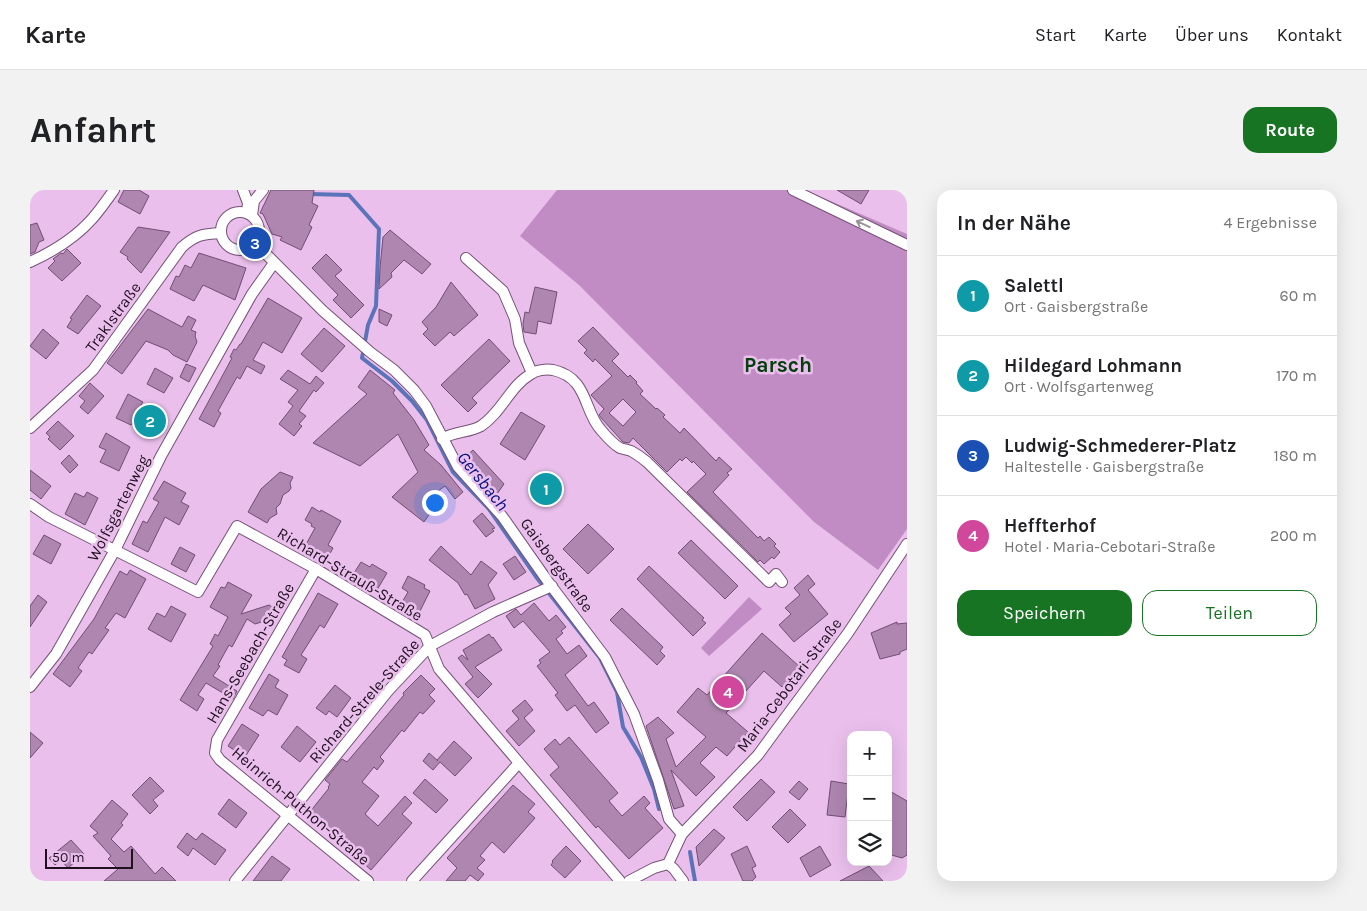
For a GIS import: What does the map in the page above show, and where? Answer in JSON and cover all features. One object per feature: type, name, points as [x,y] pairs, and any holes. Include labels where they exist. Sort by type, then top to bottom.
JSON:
[{"type":"street","points":[[30,262],[56,249],[92,220],[114,190]]},
{"type":"street","points":[[243,190],[248,203],[249,214],[259,225],[259,232],[255,243],[244,250],[226,245],[221,233],[222,222],[230,214],[236,212],[249,214]]},
{"type":"street","points":[[249,214],[254,201],[263,190]]},
{"type":"street","points":[[793,190],[907,245]]},
{"type":"street","name":"Traklstraße","points":[[30,428],[93,370],[182,247],[192,239],[203,234],[221,233]]},
{"type":"street","name":"Gaisbergstraße","points":[[255,243],[323,311],[394,370],[414,390],[426,406],[458,467],[502,516],[606,657],[634,714],[668,819],[682,834]]},
{"type":"street","points":[[466,258],[503,291],[515,319],[519,343],[532,373]]},
{"type":"street","name":"Wolfsgartenweg","points":[[30,687],[56,654],[115,550],[161,456],[252,294],[274,263]]},
{"type":"street","points":[[442,439],[448,435],[483,425],[518,385],[532,373],[548,369],[560,372],[569,377],[579,387],[598,428],[612,442],[620,448],[633,452],[647,462],[769,582],[776,574],[782,582]]},
{"type":"street","points":[[30,504],[50,517],[115,550]]},
{"type":"street","name":"Richard-Strauß-Straße","points":[[115,550],[198,592],[237,526],[316,569],[425,635],[439,669],[518,764],[620,881]]},
{"type":"street","name":"Maria-Cebotari-Straße","points":[[682,834],[758,755],[848,633],[907,544]]},
{"type":"street","name":"Hans-Seebach-Straße","points":[[215,753],[216,740],[316,569]]},
{"type":"street","name":"Richard-Strele-Straße","points":[[235,881],[388,691],[430,646],[493,612],[552,586]]},
{"type":"street","name":"Heinrich-Puthon-Straße","points":[[215,753],[220,760],[368,881]]},
{"type":"street","points":[[412,881],[518,764]]},
{"type":"street","points":[[629,881],[654,868],[668,864],[682,834]]},
{"type":"street","points":[[668,864],[684,881]]},
{"type":"shaded area","points":[[557,190],[805,190],[907,234],[907,529],[878,570],[814,522],[579,285],[520,236]]},
{"type":"shaded area","points":[[749,597],[762,609],[709,656],[701,648]]},
{"type":"building","points":[[124,190],[139,190],[149,196],[140,214],[118,202]]},
{"type":"building","points":[[271,190],[314,190],[312,203],[318,206],[309,225],[312,227],[301,250],[280,240],[282,237],[272,234],[263,214],[260,213]]},
{"type":"building","points":[[837,190],[869,190],[861,204]]},
{"type":"building","points":[[37,223],[44,240],[39,242],[35,252],[30,254],[30,225]]},
{"type":"building","points":[[138,227],[170,232],[141,273],[127,259],[128,257],[120,252]]},
{"type":"building","points":[[390,230],[431,264],[422,274],[404,260],[391,273],[392,277],[379,289],[383,237]]},
{"type":"building","points":[[67,249],[81,263],[62,281],[48,268],[55,261],[53,259],[61,253],[63,254]]},
{"type":"building","points":[[199,253],[246,268],[235,300],[203,285],[194,301],[170,289],[176,276],[179,277],[185,265],[191,268]]},
{"type":"building","points":[[326,254],[342,270],[335,276],[364,305],[351,318],[333,300],[338,295],[312,268]]},
{"type":"building","points":[[451,282],[478,315],[454,336],[450,332],[435,346],[423,334],[428,329],[422,322],[436,307]]},
{"type":"building","points":[[535,287],[557,292],[551,324],[538,321],[536,334],[524,332],[523,324],[525,312],[529,313]]},
{"type":"building","points":[[87,295],[101,306],[78,334],[67,327],[72,319],[70,318]]},
{"type":"building","points":[[268,298],[302,318],[282,353],[263,342],[253,360],[265,366],[261,374],[247,366],[240,379],[237,377],[218,411],[221,413],[214,427],[199,419],[232,358],[230,357],[234,349],[236,350],[241,344]]},
{"type":"building","points":[[148,309],[182,327],[188,316],[196,320],[191,330],[196,332],[197,342],[187,362],[173,355],[168,350],[146,341],[122,374],[107,363]]},
{"type":"building","points":[[379,309],[392,315],[387,326],[379,322]]},
{"type":"building","points":[[593,327],[619,354],[612,361],[628,377],[630,375],[637,382],[643,391],[640,394],[665,415],[663,417],[680,433],[684,428],[716,461],[719,457],[732,469],[727,473],[729,475],[713,492],[758,538],[760,536],[764,541],[769,537],[776,544],[774,546],[780,552],[774,559],[772,557],[764,564],[760,560],[758,562],[687,492],[706,474],[693,461],[692,463],[686,457],[682,461],[680,459],[667,472],[633,438],[629,443],[623,442],[602,419],[599,415],[604,409],[591,395],[612,376],[595,359],[593,362],[584,353],[587,350],[578,341]],"holes":[[[623,399],[636,412],[623,426],[609,413]]]},
{"type":"building","points":[[324,328],[345,346],[322,372],[301,354]]},
{"type":"building","points":[[43,329],[59,343],[46,359],[30,346]]},
{"type":"building","points":[[489,339],[510,361],[472,398],[477,403],[468,412],[441,385]]},
{"type":"building","points":[[186,364],[196,368],[189,382],[180,377]]},
{"type":"building","points":[[155,368],[173,378],[164,393],[147,384]]},
{"type":"building","points":[[288,370],[310,384],[316,376],[324,383],[316,392],[314,390],[299,411],[306,416],[299,424],[302,426],[294,436],[279,424],[293,406],[288,402],[298,390],[280,379]]},
{"type":"building","points":[[370,370],[395,390],[393,393],[414,420],[429,445],[424,450],[441,465],[463,492],[455,499],[445,486],[426,500],[435,506],[424,522],[392,497],[418,472],[398,434],[360,466],[313,443],[367,394],[358,387]]},
{"type":"building","points":[[90,383],[104,396],[88,414],[80,407],[85,401],[79,396]]},
{"type":"building","points":[[128,394],[143,402],[141,405],[147,408],[138,425],[133,423],[131,425],[116,418]]},
{"type":"building","points":[[521,412],[545,426],[525,460],[500,444]]},
{"type":"building","points":[[58,421],[74,436],[60,450],[48,439],[50,437],[46,433]]},
{"type":"building","points":[[106,433],[130,447],[119,471],[100,462],[106,450],[99,447]]},
{"type":"building","points":[[473,450],[504,484],[497,494],[487,483],[485,485],[462,460]]},
{"type":"building","points":[[69,455],[78,465],[70,473],[61,463]]},
{"type":"building","points":[[30,470],[51,486],[41,499],[30,490]]},
{"type":"building","points":[[280,472],[293,477],[290,483],[291,488],[283,495],[280,504],[276,508],[277,514],[270,518],[267,523],[248,512],[261,489]]},
{"type":"building","points":[[164,481],[186,493],[181,502],[189,506],[179,525],[165,517],[148,552],[132,544],[143,521],[147,523],[159,502],[153,499]]},
{"type":"building","points":[[546,481],[552,484],[555,490],[552,496],[546,499],[540,496],[537,490],[540,484]]},
{"type":"building","points":[[87,492],[98,498],[85,525],[65,514],[75,493],[84,497]]},
{"type":"building","points":[[312,507],[341,521],[328,545],[333,548],[326,561],[304,548],[315,528],[305,520]]},
{"type":"building","points":[[482,513],[495,528],[486,537],[473,521]]},
{"type":"building","points":[[588,524],[614,549],[588,574],[563,549]]},
{"type":"building","points":[[44,535],[61,544],[51,564],[33,554]]},
{"type":"building","points":[[691,540],[738,586],[725,599],[678,553]]},
{"type":"building","points":[[441,546],[471,575],[481,561],[497,573],[488,585],[495,599],[475,609],[467,594],[465,595],[458,583],[429,560]]},
{"type":"building","points":[[180,547],[195,555],[186,572],[171,564]]},
{"type":"building","points":[[515,556],[526,572],[514,580],[503,564]]},
{"type":"building","points":[[361,562],[370,567],[372,564],[387,573],[377,590],[362,582],[364,579],[354,573]]},
{"type":"building","points":[[649,566],[704,618],[702,620],[706,623],[693,636],[637,579]]},
{"type":"building","points":[[130,570],[146,579],[125,618],[116,613],[105,628],[109,630],[92,654],[89,652],[78,668],[82,671],[70,687],[53,674],[94,619],[120,571],[127,575]]},
{"type":"building","points":[[808,575],[815,584],[808,590],[828,614],[794,642],[779,625],[791,614],[785,608],[800,595],[794,588]]},
{"type":"building","points":[[408,576],[425,585],[424,588],[430,591],[419,613],[401,604],[408,592],[402,588]]},
{"type":"building","points":[[228,582],[252,595],[241,614],[269,605],[274,608],[275,612],[271,619],[255,624],[247,619],[232,647],[229,645],[218,665],[220,666],[213,676],[237,691],[233,699],[206,683],[198,695],[204,699],[197,711],[180,700],[213,646],[210,644],[215,634],[218,636],[228,617],[210,607],[221,587],[225,588]]},
{"type":"building","points":[[318,593],[338,604],[324,628],[320,625],[301,655],[307,659],[299,673],[284,665],[287,660],[282,657]]},
{"type":"building","points":[[38,595],[47,602],[30,627],[30,606]]},
{"type":"building","points":[[534,603],[549,621],[556,615],[566,627],[561,631],[563,633],[556,639],[567,654],[579,645],[587,656],[565,675],[588,706],[594,702],[609,723],[596,733],[575,705],[567,711],[555,695],[558,693],[537,666],[541,663],[539,660],[550,652],[523,621],[514,628],[506,616],[516,609],[521,615]]},
{"type":"building","points":[[171,606],[186,614],[171,642],[148,629],[157,613],[165,617]]},
{"type":"building","points":[[622,608],[663,647],[660,651],[665,656],[657,665],[610,620]]},
{"type":"building","points":[[897,622],[897,624],[907,623],[907,649],[900,652],[900,654],[880,659],[871,633]]},
{"type":"building","points":[[762,633],[800,667],[782,687],[764,671],[726,713],[748,732],[727,756],[716,747],[700,763],[715,777],[696,796],[671,770],[684,806],[674,809],[646,726],[658,717],[674,733],[666,739],[676,767],[706,737],[677,712],[698,688],[707,695]]},
{"type":"building","points":[[489,634],[502,650],[475,667],[492,684],[478,698],[465,684],[473,677],[458,658],[462,655],[468,660],[463,650]]},
{"type":"building","points":[[269,674],[279,680],[275,687],[288,695],[277,715],[268,710],[263,716],[249,708]]},
{"type":"building","points":[[421,675],[435,689],[429,695],[435,701],[423,714],[420,712],[404,732],[402,730],[380,757],[384,761],[377,770],[374,767],[362,782],[379,796],[365,814],[378,826],[405,796],[412,803],[402,814],[412,823],[371,870],[352,853],[356,850],[309,813],[329,788],[330,784],[325,780],[342,759],[347,762],[404,695],[403,693]]},
{"type":"building","points":[[335,685],[351,698],[337,717],[329,711],[326,715],[316,708]]},
{"type":"building","points":[[525,700],[533,710],[524,718],[535,731],[519,746],[506,731],[519,719],[512,711]]},
{"type":"building","points":[[242,724],[259,735],[245,757],[228,746]]},
{"type":"building","points":[[297,726],[316,742],[300,762],[281,747]]},
{"type":"building","points":[[30,732],[43,743],[30,758]]},
{"type":"building","points":[[569,737],[618,793],[609,801],[622,816],[644,796],[650,803],[645,808],[663,828],[629,859],[598,826],[596,828],[550,775],[559,767],[544,749],[555,739],[560,745]]},
{"type":"building","points":[[454,741],[472,758],[455,776],[440,762],[433,770],[423,761],[429,753],[438,761]]},
{"type":"building","points":[[150,777],[164,791],[153,800],[158,806],[150,814],[132,795]]},
{"type":"building","points":[[425,779],[448,800],[436,813],[413,793]]},
{"type":"building","points":[[761,779],[775,792],[747,821],[733,807]]},
{"type":"building","points":[[799,781],[808,789],[799,800],[789,792]]},
{"type":"building","points":[[831,781],[847,784],[845,817],[827,815]]},
{"type":"building","points":[[513,785],[535,804],[528,812],[535,818],[504,853],[492,842],[480,856],[485,860],[477,868],[484,874],[478,881],[470,875],[465,881],[446,881],[457,868],[447,858]]},
{"type":"building","points":[[892,792],[907,801],[907,855],[902,858],[892,855]]},
{"type":"building","points":[[229,799],[247,813],[236,828],[218,814]]},
{"type":"building","points":[[112,800],[128,814],[121,823],[123,825],[111,839],[124,852],[131,846],[155,874],[162,867],[176,881],[104,881],[118,869],[108,859],[111,856],[93,836],[98,833],[90,826]]},
{"type":"building","points":[[790,809],[806,825],[788,843],[772,827]]},
{"type":"building","points":[[714,829],[725,838],[699,866],[696,847]]},
{"type":"building","points":[[187,833],[196,840],[202,833],[226,850],[215,865],[193,848],[188,856],[177,847]]},
{"type":"building","points":[[71,840],[84,854],[68,868],[61,860],[55,865],[49,858]]},
{"type":"building","points":[[566,846],[581,861],[565,878],[551,865],[552,861]]},
{"type":"building","points":[[747,846],[756,866],[752,868],[756,877],[752,881],[743,881],[731,854]]},
{"type":"building","points":[[820,846],[831,865],[810,877],[800,858]]},
{"type":"building","points":[[272,856],[290,869],[281,881],[253,881]]},
{"type":"building","points":[[869,866],[883,881],[840,881]]},
{"type":"waterway","name":"Gersbach","points":[[309,194],[349,195],[379,229],[376,306],[368,325],[362,358],[392,381],[412,401],[427,420],[453,472],[489,509],[537,578],[600,658],[617,692],[623,727],[641,757],[654,789],[659,809]]},
{"type":"waterway","name":"Gersbach","points":[[690,852],[695,881]]},
{"type":"place","name":"Ludwig-Schmederer-Platz","points":[[255,243]]},
{"type":"place","name":"Hildegard Lohmann","points":[[150,421]]},
{"type":"place","name":"Salettl","points":[[546,489]]},
{"type":"place","name":"Heffterhof","points":[[728,692]]},
{"type":"district","name":"Parsch","points":[[778,365]]}]
